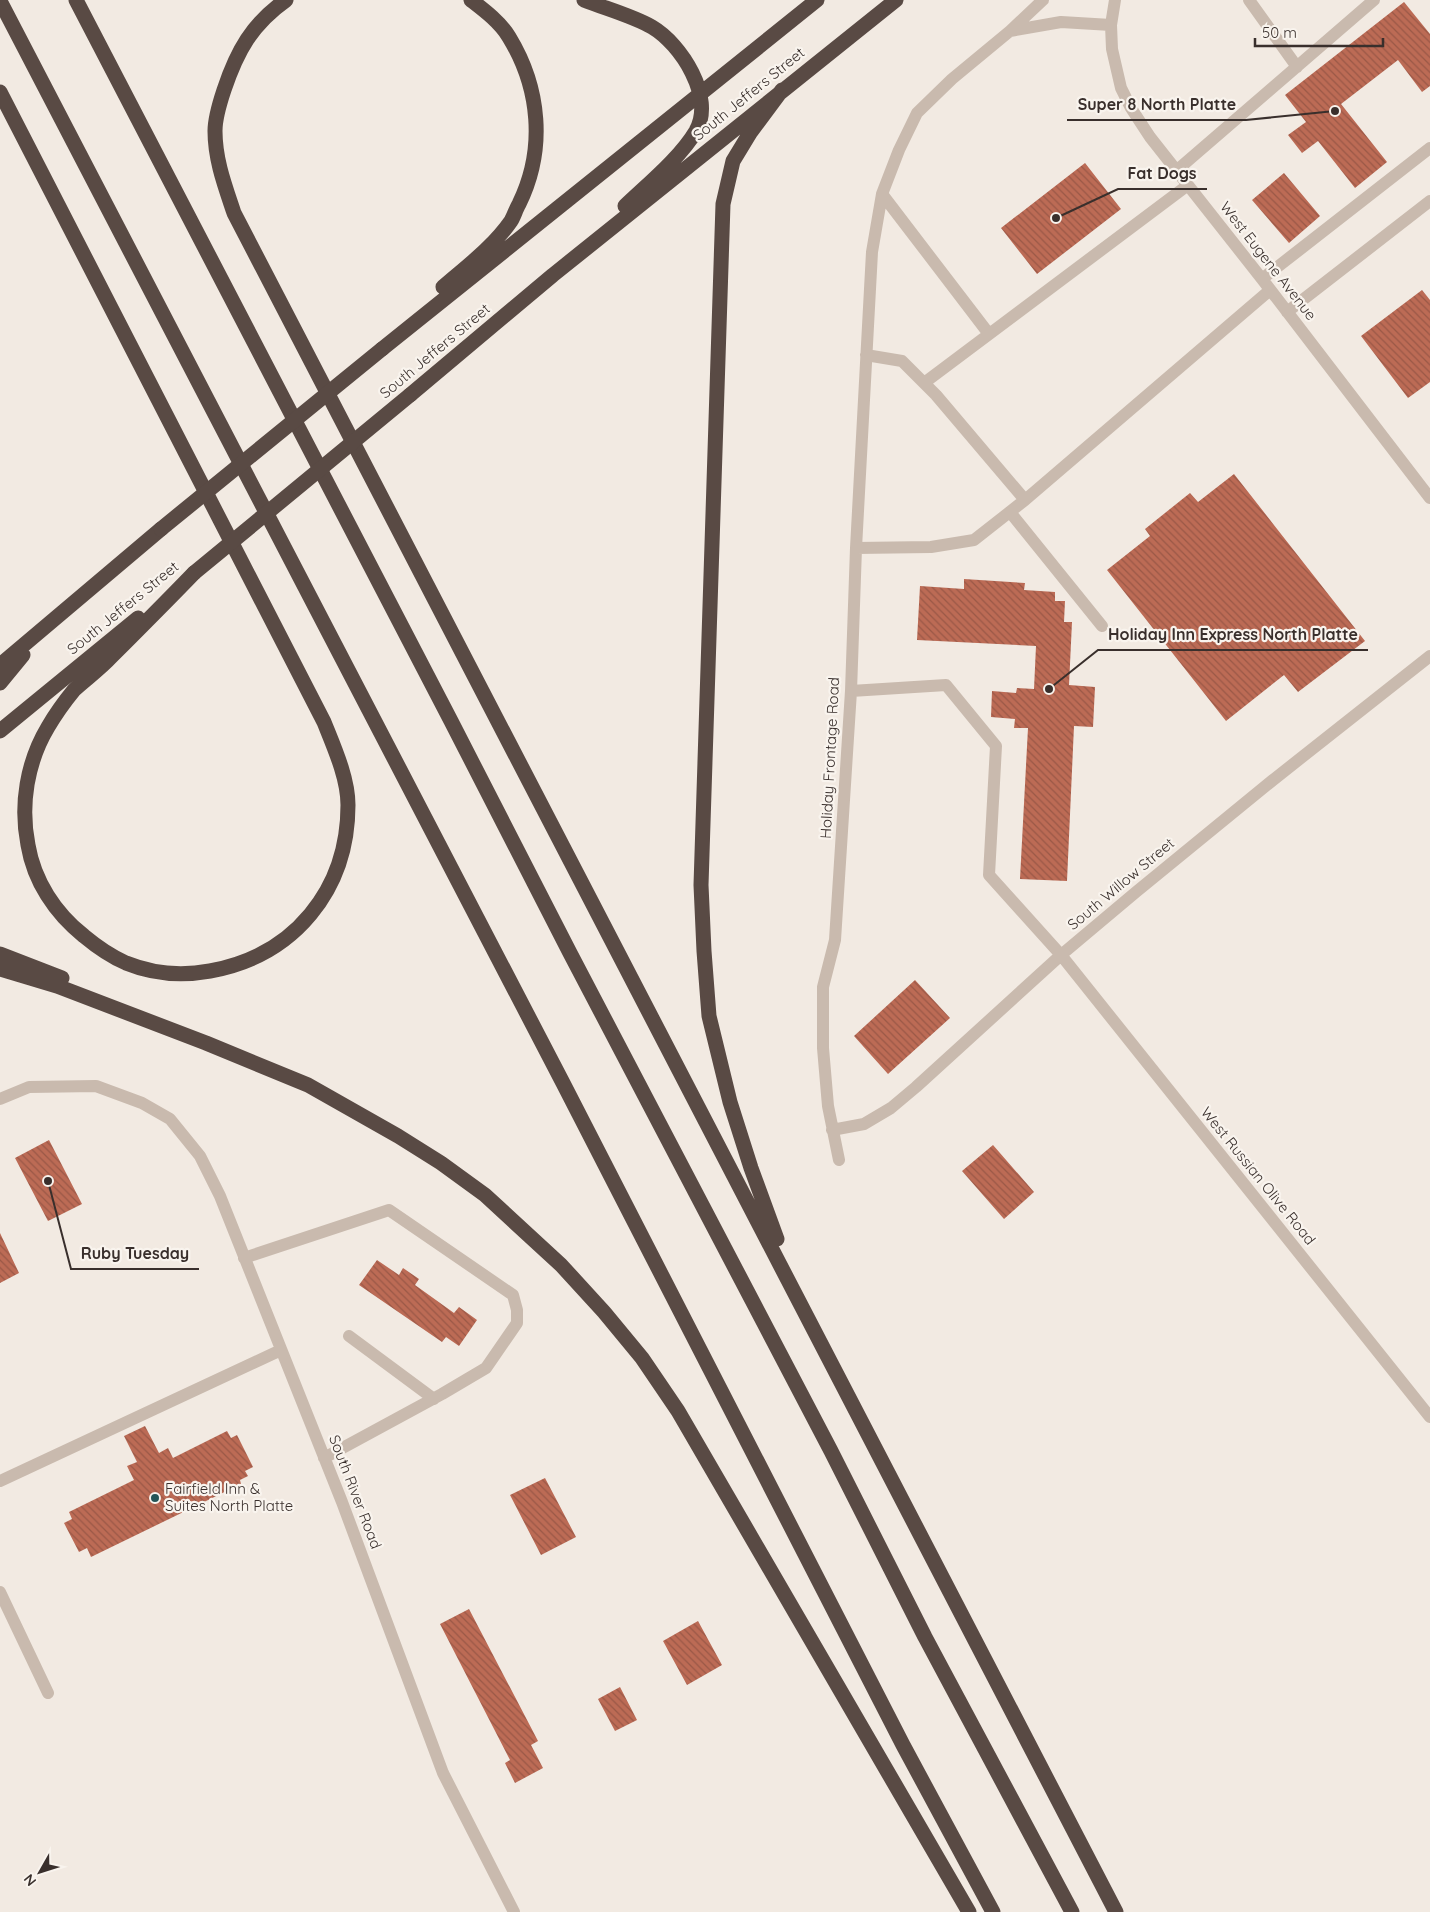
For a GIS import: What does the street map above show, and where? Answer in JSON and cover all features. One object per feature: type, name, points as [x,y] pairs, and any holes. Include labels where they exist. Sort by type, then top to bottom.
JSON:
[{"type":"highway","points":[[76,0],[451,720],[570,954],[831,1451],[925,1637],[1072,1912]]},
{"type":"highway","points":[[286,0],[271,11],[243,43],[231,68],[219,104],[214,130],[218,165],[234,213],[1116,1912]]},
{"type":"highway","points":[[382,349],[442,288],[484,251],[511,221],[526,189],[533,163],[537,126],[532,86],[521,59],[508,35],[471,0]]},
{"type":"highway","points":[[553,275],[685,146],[700,122],[701,94],[682,56],[666,38],[651,26],[584,0]]},
{"type":"highway","name":"South Jeffers Street","points":[[0,666],[160,529],[817,0]]},
{"type":"highway","name":"South Jeffers Street","points":[[0,731],[410,395],[553,275],[896,0]]},
{"type":"highway","points":[[0,1],[563,1083],[903,1745],[993,1912]]},
{"type":"highway","points":[[782,90],[750,133],[733,160],[723,204],[702,885],[709,1016],[730,1102],[750,1168],[771,1225],[823,1346]]},
{"type":"highway","points":[[0,92],[320,713],[340,763],[348,803],[346,835],[339,862],[327,889],[315,909],[297,930],[277,946],[252,959],[226,968],[175,974],[149,970],[124,962],[98,947],[73,927],[54,906],[31,862],[24,819],[25,792],[34,757],[47,728],[73,692],[110,659],[194,573]]},
{"type":"highway","points":[[0,682],[16,664],[36,635]]},
{"type":"highway","points":[[0,954],[116,999],[206,1043]]},
{"type":"highway","points":[[0,969],[57,986],[206,1043],[308,1086],[376,1123],[441,1163],[485,1195],[561,1265],[604,1312],[642,1358],[678,1411],[969,1912]]},
{"type":"street","name":"Holiday Frontage Road","points":[[839,1160],[828,1106],[823,1048],[823,988],[835,940],[850,691],[872,252],[882,194],[899,150],[917,112],[952,79],[1010,32],[1043,0]]},
{"type":"street","name":"West Eugene Avenue","points":[[1115,0],[1111,25],[1112,48],[1121,88],[1131,108],[1176,171],[1262,279],[1430,498]]},
{"type":"street","points":[[1249,0],[1297,67]]},
{"type":"street","points":[[1176,171],[1374,0]]},
{"type":"street","name":"Holiday Frontage Road","points":[[1010,32],[1061,22],[1111,25]]},
{"type":"street","points":[[1262,279],[1430,148]]},
{"type":"street","points":[[924,383],[1188,185]]},
{"type":"street","points":[[882,194],[989,334]]},
{"type":"street","points":[[1287,312],[1430,201]]},
{"type":"street","points":[[856,548],[931,547],[974,540],[1025,500],[1270,290]]},
{"type":"street","points":[[866,355],[902,361],[936,395],[1025,500]]},
{"type":"street","points":[[1010,512],[1102,626]]},
{"type":"street","name":"South Willow Street","points":[[832,1130],[864,1124],[891,1108],[1061,955],[1272,780],[1430,656]]},
{"type":"street","name":"West Russian Olive Road","points":[[850,691],[946,685],[996,746],[989,874],[1061,955],[1430,1417]]},
{"type":"street","name":"South River Road","points":[[0,1099],[28,1087],[96,1086],[142,1103],[170,1119],[200,1156],[220,1196],[324,1458],[443,1773],[514,1912]]},
{"type":"street","points":[[244,1258],[389,1210],[513,1295],[517,1310],[517,1323],[486,1368],[434,1399],[324,1458]]},
{"type":"street","points":[[349,1336],[434,1399]]},
{"type":"street","points":[[0,1481],[281,1350]]},
{"type":"street","points":[[0,1592],[48,1694]]},
{"type":"building","points":[[1404,2],[1430,34],[1430,86],[1422,92],[1398,60],[1341,104],[1387,162],[1355,188],[1318,141],[1302,153],[1288,135],[1306,122],[1285,95]]},
{"type":"building","points":[[1085,163],[1121,209],[1037,274],[1001,228]]},
{"type":"building","points":[[1284,173],[1320,216],[1289,243],[1252,200]]},
{"type":"building","points":[[1422,290],[1430,300],[1430,382],[1408,398],[1361,336]]},
{"type":"building","points":[[1234,474],[1365,641],[1298,692],[1284,675],[1226,721],[1107,570],[1150,536],[1145,529],[1190,493],[1198,502]]},
{"type":"building","points":[[964,579],[1025,583],[1024,590],[1055,592],[1055,601],[1065,601],[1064,622],[1072,622],[1069,685],[1095,687],[1093,727],[1074,726],[1067,881],[1020,879],[1028,728],[1014,728],[1015,719],[991,717],[992,691],[1016,693],[1017,688],[1034,689],[1036,646],[917,640],[920,586],[964,589]]},
{"type":"building","points":[[915,980],[950,1018],[888,1074],[854,1036]]},
{"type":"building","points":[[49,1140],[82,1204],[48,1221],[15,1158]]},
{"type":"building","points":[[993,1145],[1034,1192],[1004,1219],[962,1171]]},
{"type":"building","points":[[0,1233],[19,1273],[0,1283]]},
{"type":"building","points":[[377,1260],[399,1275],[403,1268],[419,1279],[415,1285],[454,1313],[459,1307],[477,1320],[459,1346],[446,1337],[442,1342],[359,1285]]},
{"type":"building","name":"Fairfield Inn & Suites North Platte","points":[[145,1426],[159,1453],[168,1448],[173,1458],[227,1431],[231,1438],[237,1435],[253,1467],[245,1471],[248,1476],[240,1480],[241,1484],[91,1557],[87,1548],[79,1552],[64,1523],[72,1519],[69,1512],[134,1480],[127,1466],[137,1462],[124,1436]]},
{"type":"building","points":[[545,1478],[576,1537],[541,1555],[510,1495]]},
{"type":"building","points":[[469,1609],[538,1741],[531,1745],[543,1768],[515,1783],[505,1763],[510,1760],[440,1624]]},
{"type":"building","points":[[698,1621],[722,1665],[687,1685],[663,1641]]},
{"type":"building","points":[[620,1687],[637,1720],[615,1731],[598,1699]]},
{"type":"place","name":"Super 8 North Platte","points":[[1335,111]]},
{"type":"place","name":"Fat Dogs","points":[[1056,218]]},
{"type":"place","name":"Holiday Inn Express North Platte","points":[[1049,689]]},
{"type":"place","name":"Ruby Tuesday","points":[[48,1181]]},
{"type":"place","name":"Fairfield Inn & Suites North Platte","points":[[155,1498]]}]
